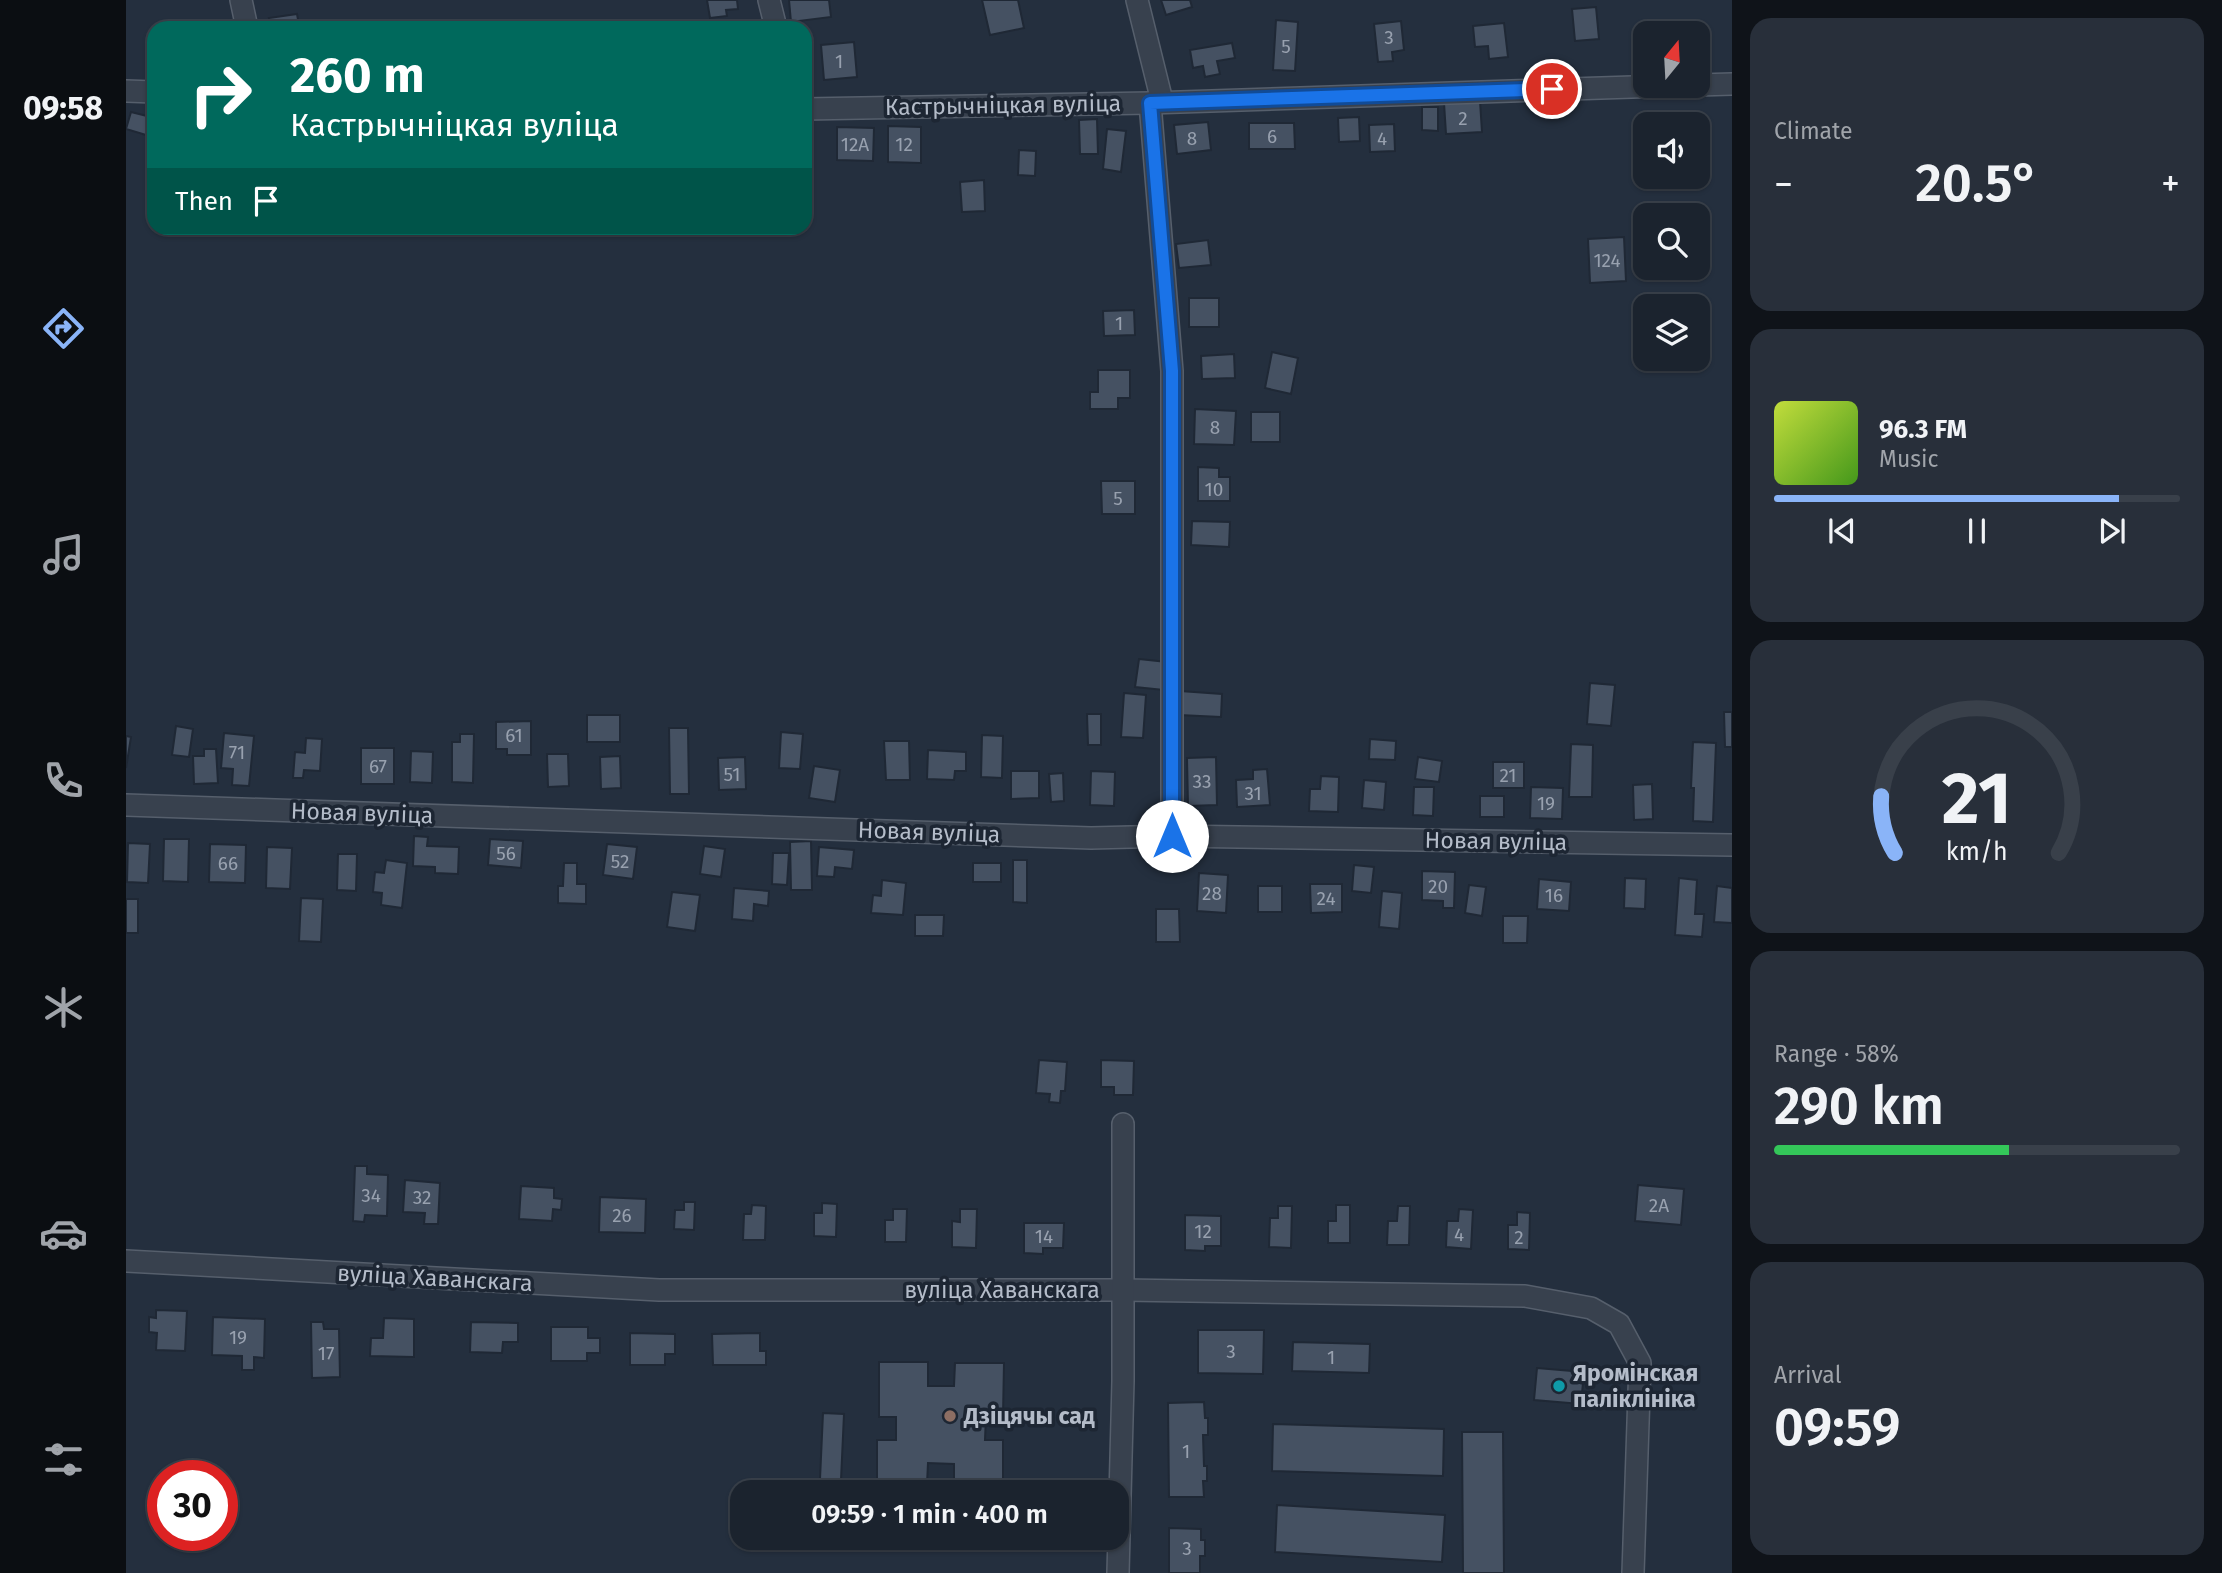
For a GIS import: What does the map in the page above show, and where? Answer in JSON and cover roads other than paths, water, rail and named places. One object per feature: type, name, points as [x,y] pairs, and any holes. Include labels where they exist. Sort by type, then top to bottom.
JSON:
[{"type":"street","points":[[241,0],[246,21]]},
{"type":"street","points":[[769,0],[774,21]]},
{"type":"street","points":[[1137,0],[1156,102],[1172,371],[1172,836]]},
{"type":"street","points":[[1710,85],[1732,84]]},
{"type":"street","name":"Кастрычніцкая вуліца","points":[[812,109],[1156,102],[1633,87]]},
{"type":"street","points":[[126,91],[147,92]]},
{"type":"street","name":"Новая вуліца","points":[[126,805],[1091,838],[1172,836],[1732,845]]},
{"type":"street","points":[[1118,1573],[1123,1381],[1123,1124]]},
{"type":"street","name":"вуліца Хаванскага","points":[[126,1261],[659,1290],[1123,1290],[1525,1296],[1591,1308],[1619,1324],[1640,1363],[1633,1573]]},
{"type":"place","name":"Яромінская паліклініка","points":[[1559,1386]]},
{"type":"place","name":"Дзіцячы сад","points":[[950,1416]]}]
